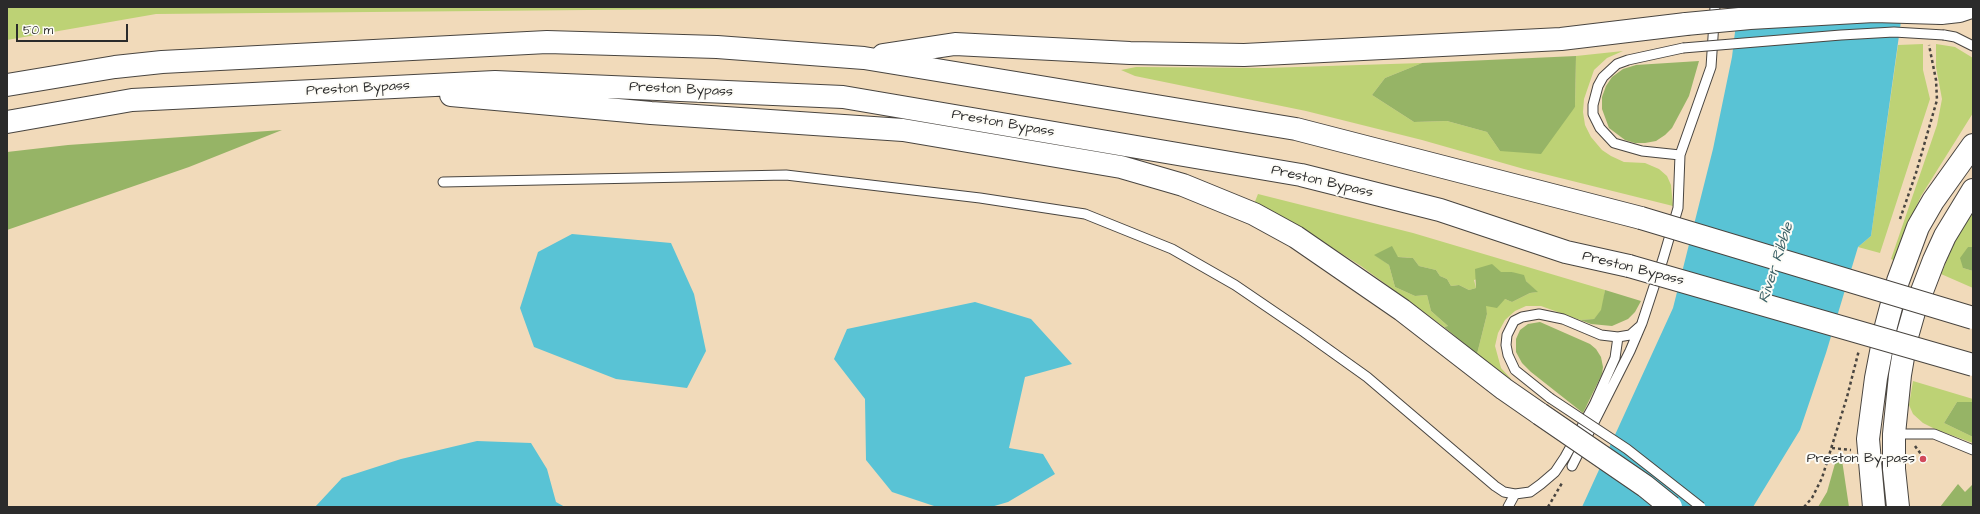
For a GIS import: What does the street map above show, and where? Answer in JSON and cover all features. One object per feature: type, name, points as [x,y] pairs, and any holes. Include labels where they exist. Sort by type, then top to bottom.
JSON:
[{"type":"highway","points":[[864,58],[955,44],[1130,53],[1244,55],[1561,39],[1750,18],[1874,11],[1941,13],[1958,11],[1971,7]]},
{"type":"highway","points":[[7,85],[116,67],[162,62],[547,42],[717,47],[864,58],[1296,129],[1641,218],[1973,318]]},
{"type":"highway","name":"Preston Bypass","points":[[7,122],[132,100],[495,82],[843,97],[1301,175],[1440,210],[1566,252],[1629,266],[1973,365]]},
{"type":"highway","points":[[370,88],[651,113],[903,130],[1121,167],[1183,185],[1254,214],[1296,237],[1402,310],[1504,389],[1545,406],[1671,507]]},
{"type":"highway","points":[[1874,507],[1868,439],[1873,393],[1886,326],[1898,281],[1918,227],[1933,201],[1973,145]]},
{"type":"highway","points":[[1898,507],[1894,469],[1894,434],[1901,368],[1906,340],[1914,312],[1945,236],[1973,190]]},
{"type":"lane","points":[[1572,466],[1641,325],[1678,208],[1680,155],[1711,67],[1716,7]]},
{"type":"lane","points":[[1680,155],[1642,151],[1614,142],[1600,128],[1594,114],[1593,104],[1598,86],[1603,77],[1617,64],[1628,60],[1683,48],[1849,34],[1894,32],[1944,35],[1959,39],[1973,46]]},
{"type":"lane","points":[[443,182],[786,175],[980,198],[1085,214],[1172,249],[1235,285],[1366,377],[1495,486],[1504,492],[1516,494],[1530,492],[1541,484],[1555,472],[1565,457],[1594,406],[1615,358],[1618,337]]},
{"type":"lane","points":[[1641,325],[1630,335],[1618,337],[1601,335],[1563,319],[1539,314],[1522,317],[1514,321],[1507,335],[1506,345],[1508,356],[1515,370],[1545,406],[1627,449],[1701,507]]},
{"type":"lane","points":[[1894,434],[1934,434],[1973,450]]},
{"type":"lane","points":[[1508,507],[1516,494]]},
{"type":"path","points":[[1898,225],[1916,173],[1937,100],[1936,80],[1928,42]]},
{"type":"path","points":[[1804,507],[1812,498],[1822,478],[1862,342]]},
{"type":"path","points":[[1916,446],[1923,458]]},
{"type":"path","points":[[1548,507],[1572,466]]},
{"type":"green space","points":[[7,7],[910,7],[156,14],[7,40]]},
{"type":"green space","points":[[1923,44],[1923,70],[1930,99],[1880,253],[1858,247],[1871,236],[1898,45]]},
{"type":"green space","points":[[1936,44],[1955,47],[1973,58],[1973,113],[1921,196],[1907,227],[1895,261],[1891,259],[1937,125],[1942,99],[1936,67]]},
{"type":"green space","points":[[1623,51],[1607,58],[1594,70],[1584,99],[1583,112],[1585,125],[1591,137],[1602,150],[1611,156],[1624,162],[1645,163],[1659,169],[1667,176],[1671,185],[1673,206],[1524,169],[1422,140],[1306,111],[1135,76],[1121,70],[1136,67],[1266,68],[1422,63],[1385,78],[1372,95],[1414,122],[1447,121],[1487,132],[1500,151],[1575,107],[1576,56]]},
{"type":"green space","points":[[1576,56],[1575,107],[1541,154],[1500,151],[1487,132],[1447,121],[1414,122],[1372,95],[1385,78],[1422,63]]},
{"type":"green space","points":[[1699,61],[1689,96],[1672,128],[1665,135],[1656,141],[1635,143],[1625,140],[1609,128],[1602,109],[1602,97],[1606,86],[1612,77],[1623,69],[1636,65]]},
{"type":"green space","points":[[282,130],[189,167],[7,230],[7,152],[68,145]]},
{"type":"green space","points":[[1258,194],[1413,233],[1605,290],[1602,310],[1594,319],[1580,320],[1541,306],[1526,306],[1515,311],[1505,320],[1498,333],[1495,346],[1501,368],[1512,380],[1477,354],[1487,314],[1485,306],[1505,299],[1512,302],[1530,293],[1537,292],[1526,281],[1512,272],[1501,272],[1474,280],[1476,288],[1469,290],[1459,285],[1451,286],[1447,279],[1440,276],[1436,270],[1419,266],[1413,258],[1375,255],[1389,265],[1395,287],[1415,296],[1427,295],[1431,311],[1448,326],[1444,327],[1361,266],[1298,226],[1254,204]]},
{"type":"green space","points":[[1973,212],[1973,247],[1968,247],[1963,268],[1973,271],[1973,288],[1941,274],[1956,239]]},
{"type":"green space","points":[[1392,246],[1398,257],[1413,258],[1419,266],[1436,270],[1440,276],[1447,279],[1451,286],[1459,285],[1469,290],[1476,288],[1475,269],[1492,264],[1501,272],[1512,272],[1524,275],[1526,281],[1538,292],[1530,293],[1512,302],[1505,299],[1497,308],[1486,306],[1487,314],[1477,354],[1444,327],[1448,326],[1431,311],[1427,295],[1415,296],[1395,287],[1389,265],[1374,255]]},
{"type":"green space","points":[[1968,247],[1973,247],[1973,271],[1963,268],[1960,258]]},
{"type":"green space","points":[[1605,290],[1641,301],[1635,312],[1628,319],[1612,326],[1591,324],[1580,320],[1594,319],[1601,310]]},
{"type":"green space","points":[[1540,322],[1590,344],[1596,349],[1601,357],[1603,367],[1602,374],[1583,413],[1531,372],[1522,363],[1516,352],[1516,339],[1520,330],[1528,324]]},
{"type":"green space","points":[[1913,381],[1973,399],[1973,402],[1957,402],[1944,423],[1973,437],[1973,443],[1937,430],[1923,423],[1913,414],[1909,405]]},
{"type":"green space","points":[[1957,402],[1973,402],[1973,437],[1944,423]]},
{"type":"green space","points":[[1836,460],[1842,460],[1849,507],[1818,507],[1827,492]]},
{"type":"green space","points":[[1958,484],[1965,492],[1973,484],[1973,507],[1940,507]]},
{"type":"water","name":"River Ribble","points":[[1738,7],[1903,7],[1871,236],[1858,247],[1826,353],[1800,430],[1753,507],[1582,507],[1673,308],[1713,149],[1732,57]]},
{"type":"water","points":[[572,234],[671,243],[694,294],[706,351],[687,388],[616,379],[534,347],[520,308],[538,252]]},
{"type":"water","points":[[975,302],[1031,319],[1072,364],[1025,377],[1009,448],[1043,454],[1055,474],[1008,502],[991,507],[937,507],[892,492],[866,460],[865,399],[834,359],[847,329]]},
{"type":"water","points":[[477,441],[531,443],[547,469],[556,502],[565,507],[315,507],[342,478],[401,459]]},
{"type":"place","name":"Preston By-pass","points":[[1923,459]]}]
